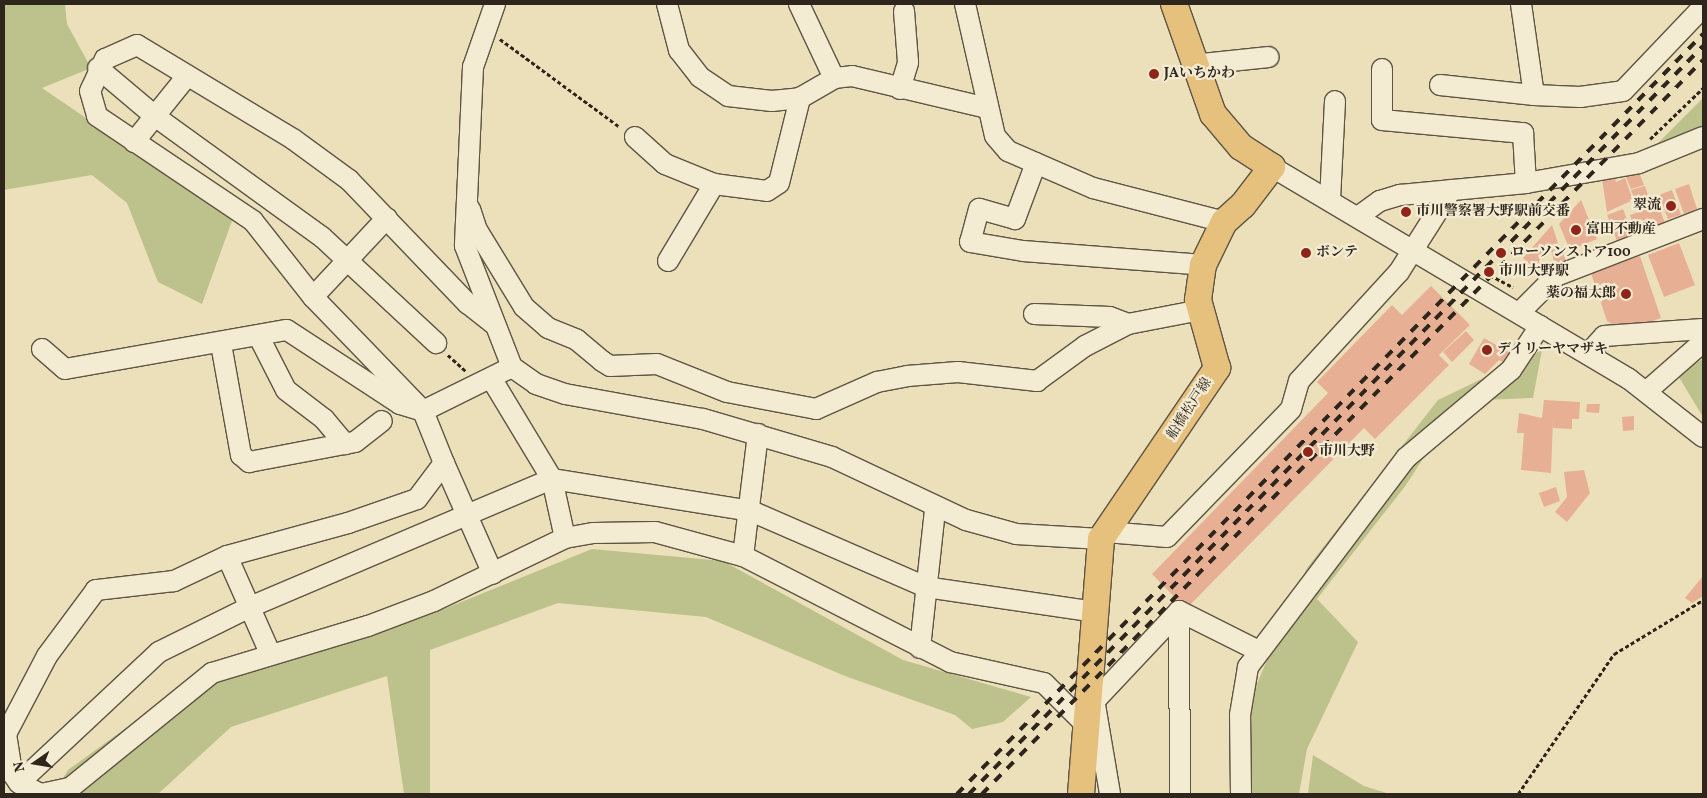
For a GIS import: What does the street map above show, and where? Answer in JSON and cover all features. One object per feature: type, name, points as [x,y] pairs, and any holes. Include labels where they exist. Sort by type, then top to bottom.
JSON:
[{"type":"main road","points":[[1174,4],[1193,65],[1224,130],[1272,167]]},
{"type":"main road","name":"船橋松戸線","points":[[1081,794],[1089,711],[1095,612],[1104,536],[1217,368],[1201,310],[1198,288],[1203,265],[1224,222],[1243,205],[1272,167]]},
{"type":"street","points":[[495,4],[473,68],[465,246],[512,367],[536,384],[565,394],[758,434],[857,467],[935,509],[1016,534],[1167,537],[1290,408],[1299,380],[1368,311],[1416,250],[1451,190]]},
{"type":"street","points":[[667,4],[679,50],[700,77],[728,96],[772,101],[800,98],[834,78],[852,76],[900,89],[987,108]]},
{"type":"street","points":[[799,4],[834,78]]},
{"type":"street","points":[[965,4],[994,136],[1008,151],[1093,188],[1224,222]]},
{"type":"street","points":[[1521,4],[1534,95]]},
{"type":"street","points":[[900,89],[908,62],[904,11]]},
{"type":"street","points":[[1440,85],[1534,95],[1580,97],[1623,91],[1698,15]]},
{"type":"street","points":[[493,574],[423,411],[313,297],[252,221],[97,116],[90,91],[98,68],[105,59],[137,45],[293,139],[349,180],[468,304],[494,324]]},
{"type":"street","points":[[1193,65],[1269,57]]},
{"type":"street","points":[[98,68],[156,116],[322,237],[436,343]]},
{"type":"street","points":[[1382,69],[1382,120],[1523,133],[1526,183]]},
{"type":"street","points":[[134,142],[187,76]]},
{"type":"street","points":[[636,137],[665,164],[714,184],[767,191],[779,183],[800,98]]},
{"type":"street","points":[[1330,200],[1335,101]]},
{"type":"street","points":[[1359,216],[1386,199],[1451,190],[1526,183],[1639,163],[1703,137]]},
{"type":"street","points":[[1036,163],[1015,219],[979,209],[970,242],[1032,252],[1203,265]]},
{"type":"street","points":[[1272,167],[1359,216],[1588,354],[1647,391],[1703,437]]},
{"type":"street","points":[[668,261],[714,184]]},
{"type":"street","points":[[466,198],[476,230],[524,307],[548,328],[577,340],[610,366],[657,364],[727,392],[816,409],[877,382],[907,376],[958,372],[1036,380],[1085,346],[1128,324],[1201,310]]},
{"type":"street","points":[[313,297],[387,218]]},
{"type":"street","points":[[1520,312],[1556,276],[1703,219]]},
{"type":"street","points":[[1034,314],[1110,318],[1128,324]]},
{"type":"street","points":[[1241,794],[1240,714],[1248,667],[1406,458],[1511,370],[1540,326]]},
{"type":"street","points":[[1588,354],[1604,336],[1703,329]]},
{"type":"street","points":[[42,349],[65,369],[221,344],[287,330],[400,404],[423,411],[512,367]]},
{"type":"street","points":[[258,337],[286,390],[324,419],[345,444]]},
{"type":"street","points":[[1647,391],[1703,342]]},
{"type":"street","points":[[221,344],[240,455],[249,462],[345,444],[382,422]]},
{"type":"street","points":[[485,381],[552,479],[565,538]]},
{"type":"street","points":[[743,556],[751,511],[758,434]]},
{"type":"street","points":[[444,463],[417,499],[348,523],[227,556],[174,581],[96,590],[87,597],[47,656],[6,734],[12,773],[18,783],[41,794],[70,788],[212,674],[270,653],[368,626],[493,574],[565,538],[655,532],[743,556],[950,662],[1044,683],[1089,711],[1110,794]]},
{"type":"street","points":[[18,783],[159,652],[250,607],[468,517],[552,479],[751,511],[926,587],[1095,612]]},
{"type":"street","points":[[920,648],[935,509]]},
{"type":"street","points":[[227,556],[270,653]]},
{"type":"street","points":[[1179,611],[1259,651]]},
{"type":"street","points":[[1089,711],[1179,611]]},
{"type":"street","points":[[1179,611],[1180,794]]},
{"type":"path","points":[[487,28],[636,137]]},
{"type":"path","points":[[1670,120],[1703,88]]},
{"type":"path","points":[[436,343],[485,381]]},
{"type":"path","points":[[1518,794],[1614,654],[1703,600]]},
{"type":"green space","points":[[4,4],[65,4],[67,24],[91,68],[42,88],[233,218],[202,304],[158,282],[127,203],[92,175],[4,190]]},
{"type":"green space","points":[[1703,98],[1703,130],[1653,148]]},
{"type":"green space","points":[[1542,350],[1533,398],[1460,401],[1406,485],[1317,599],[1358,642],[1307,749],[1299,794],[1246,794],[1246,709],[1307,568],[1438,400]]},
{"type":"green space","points":[[1703,359],[1703,417],[1677,374]]},
{"type":"green space","points":[[592,549],[723,561],[903,660],[1031,697],[1003,722],[972,729],[955,715],[845,676],[706,617],[558,603],[430,650],[430,794],[404,794],[387,676],[231,727],[158,794],[53,794],[68,770],[217,662],[271,664],[429,615]]},
{"type":"green space","points":[[1313,755],[1364,786],[1390,794],[1308,794]]},
{"type":"building","points":[[1639,172],[1644,185],[1631,189],[1626,177]]},
{"type":"building","points":[[1614,175],[1616,182],[1625,178],[1633,200],[1607,212],[1602,179]]},
{"type":"building","points":[[1689,184],[1697,209],[1684,214],[1675,189]]},
{"type":"building","points":[[1645,186],[1649,199],[1636,203],[1631,190]]},
{"type":"building","points":[[1672,190],[1681,215],[1668,219],[1659,195]]},
{"type":"building","points":[[1581,200],[1597,239],[1570,250],[1559,224]]},
{"type":"building","points":[[1658,205],[1665,223],[1636,233],[1630,215]]},
{"type":"building","points":[[1623,209],[1633,236],[1617,241],[1607,215]]},
{"type":"building","points":[[1552,225],[1558,243],[1545,247],[1548,254],[1539,257],[1543,268],[1539,272],[1523,258]]},
{"type":"building","points":[[1679,243],[1695,285],[1664,297],[1648,255]]},
{"type":"building","points":[[1563,247],[1566,262],[1555,265],[1551,250]]},
{"type":"building","points":[[1640,256],[1661,318],[1624,331],[1607,321],[1591,273]]},
{"type":"building","name":"市川大野","points":[[1431,286],[1470,325],[1439,355],[1449,365],[1375,439],[1364,428],[1186,609],[1152,574],[1328,393],[1317,382],[1392,305],[1402,315]]},
{"type":"building","points":[[1466,331],[1474,340],[1452,362],[1443,352]]},
{"type":"building","points":[[1484,338],[1512,354],[1506,364],[1499,360],[1485,374],[1469,364]]},
{"type":"building","points":[[1544,400],[1580,402],[1579,419],[1572,419],[1572,429],[1553,428],[1553,419],[1551,473],[1521,470],[1524,433],[1517,433],[1519,413],[1542,418]]},
{"type":"building","points":[[1587,404],[1600,404],[1599,413],[1586,412]]},
{"type":"building","points":[[1634,416],[1634,430],[1623,431],[1622,417]]},
{"type":"building","points":[[1584,470],[1590,493],[1567,522],[1555,512],[1567,497],[1564,472]]},
{"type":"building","points":[[1556,487],[1560,501],[1544,507],[1539,493]]},
{"type":"building","points":[[1703,576],[1703,596],[1692,603],[1685,598]]},
{"type":"railway","points":[[957,794],[1703,34]]},
{"type":"railway","points":[[969,794],[1703,46]]},
{"type":"railway","points":[[982,794],[1703,60]]},
{"type":"place","name":"JAいちかわ","points":[[1154,74]]},
{"type":"place","name":"翠流","points":[[1671,206]]},
{"type":"place","name":"市川警察署大野駅前交番","points":[[1406,212]]},
{"type":"place","name":"富田不動産","points":[[1576,230]]},
{"type":"place","name":"ボンテ","points":[[1306,253]]},
{"type":"place","name":"ローソンストア100","points":[[1501,253]]},
{"type":"place","name":"市川大野駅","points":[[1489,272]]},
{"type":"place","name":"薬の福太郎","points":[[1626,294]]},
{"type":"place","name":"デイリーヤマザキ","points":[[1487,350]]},
{"type":"place","name":"市川大野","points":[[1308,452]]}]
